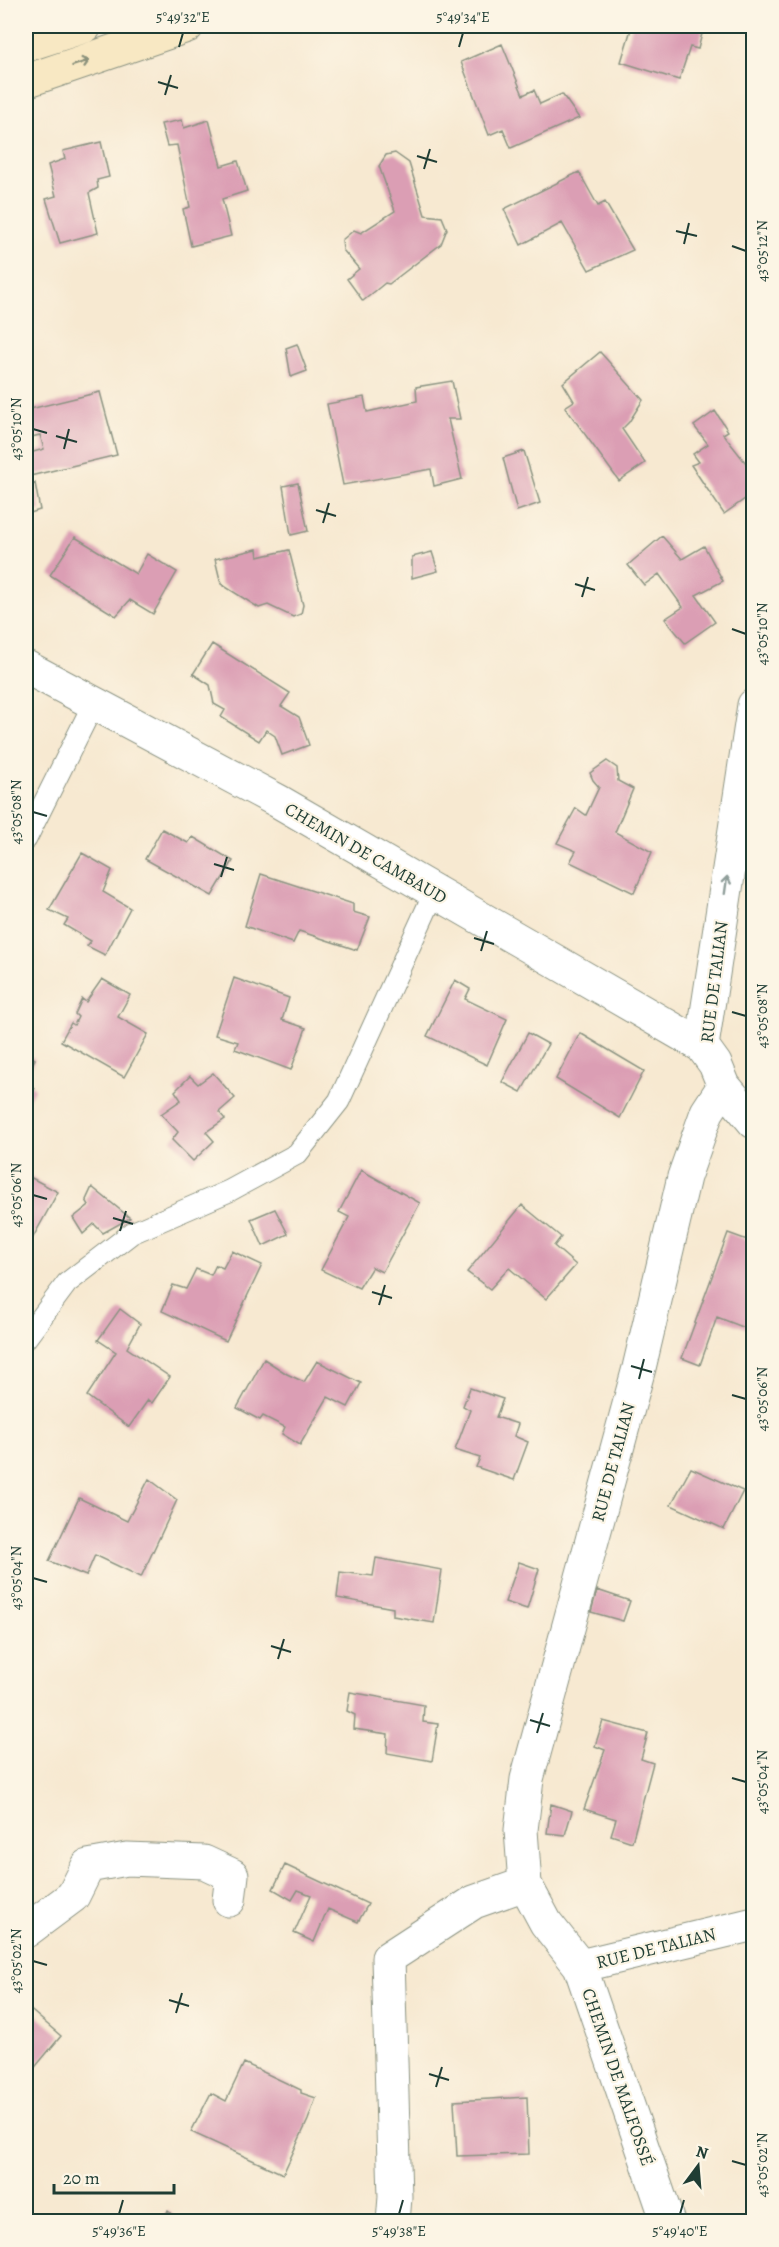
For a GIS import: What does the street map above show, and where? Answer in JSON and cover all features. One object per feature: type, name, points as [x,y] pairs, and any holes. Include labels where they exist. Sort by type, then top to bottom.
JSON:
[{"type":"main road","points":[[26,45],[85,26]]},
{"type":"main road","points":[[26,81],[187,26]]},
{"type":"street","name":"CHEMIN DE CAMBAUD","points":[[26,667],[278,801],[702,1046]]},
{"type":"street","name":"RUE DE TALIAN","points":[[753,705],[702,1046],[715,1064],[724,1086],[706,1112],[684,1178],[639,1368],[527,1779],[520,1830],[525,1884],[546,1923],[580,1966],[753,1924]]},
{"type":"street","points":[[724,1086],[753,1122]]},
{"type":"street","points":[[26,1931],[73,1896],[88,1866],[127,1859],[204,1862],[232,1875],[229,1900]]},
{"type":"street","points":[[393,2222],[395,2197],[388,1958],[474,1902],[525,1884]]},
{"type":"street","name":"CHEMIN DE MALFOSSÉ","points":[[580,1966],[668,2222]]},
{"type":"lane","points":[[26,839],[94,703]]},
{"type":"lane","points":[[26,1338],[67,1283],[132,1233],[230,1191],[297,1154],[339,1101],[434,893]]},
{"type":"building","points":[[632,26],[704,26],[698,49],[690,47],[679,80],[621,62]]},
{"type":"building","points":[[502,44],[523,95],[534,90],[540,104],[562,94],[579,118],[511,148],[503,129],[489,135],[461,62]]},
{"type":"building","points":[[182,120],[184,128],[209,120],[221,166],[238,161],[247,191],[222,199],[231,236],[191,246],[183,209],[190,207],[177,145],[167,146],[161,124]]},
{"type":"building","points":[[101,142],[109,177],[97,180],[98,188],[89,193],[98,233],[60,243],[46,199],[56,196],[48,165],[65,159],[63,151]]},
{"type":"building","points":[[395,153],[409,163],[425,215],[442,217],[447,229],[441,244],[363,301],[347,279],[359,269],[343,250],[342,240],[354,230],[361,233],[395,211],[379,166],[386,155]]},
{"type":"building","points":[[579,172],[598,206],[605,202],[633,250],[589,270],[562,223],[521,245],[504,209]]},
{"type":"building","points":[[297,344],[307,371],[291,377],[286,348]]},
{"type":"building","points":[[600,352],[643,400],[622,429],[645,463],[619,481],[565,407],[574,401],[563,383]]},
{"type":"building","points":[[452,381],[460,419],[448,419],[462,479],[434,486],[431,469],[343,485],[327,404],[364,397],[367,412],[417,401],[416,387]]},
{"type":"building","points":[[100,392],[117,455],[26,477],[26,454],[44,449],[40,435],[27,438],[26,410]]},
{"type":"building","points":[[715,411],[728,431],[723,434],[753,472],[753,493],[724,514],[691,465],[699,462],[693,454],[708,444],[694,426]]},
{"type":"building","points":[[524,451],[540,503],[517,511],[503,458]]},
{"type":"building","points":[[35,483],[40,510],[27,514],[26,486]]},
{"type":"building","points":[[298,483],[308,531],[291,535],[283,486]]},
{"type":"building","points":[[662,536],[682,559],[704,546],[723,581],[696,595],[715,622],[685,643],[665,619],[683,607],[659,574],[644,585],[628,565]]},
{"type":"building","points":[[75,537],[136,574],[147,554],[177,572],[153,614],[130,600],[116,616],[50,575]]},
{"type":"building","points":[[257,549],[258,557],[289,550],[303,605],[301,614],[293,617],[268,605],[259,608],[221,584],[215,559]]},
{"type":"building","points":[[432,552],[438,571],[412,578],[412,557]]},
{"type":"building","points":[[212,644],[290,693],[281,706],[299,717],[309,745],[282,755],[275,736],[266,730],[259,741],[221,717],[225,710],[214,704],[210,685],[193,674]]},
{"type":"building","points":[[607,761],[617,768],[618,781],[633,789],[615,832],[652,852],[634,893],[570,862],[576,851],[557,843],[576,808],[586,815],[599,787],[590,773]]},
{"type":"building","points":[[162,829],[188,843],[193,837],[233,861],[212,896],[145,859]]},
{"type":"building","points":[[82,853],[112,870],[103,892],[130,908],[105,955],[87,946],[91,941],[64,925],[68,919],[49,910]]},
{"type":"building","points":[[261,874],[353,904],[353,912],[370,917],[357,950],[299,931],[293,943],[245,926]]},
{"type":"building","points":[[234,978],[289,998],[282,1020],[306,1028],[291,1070],[235,1049],[238,1042],[215,1035]]},
{"type":"building","points":[[102,979],[130,995],[118,1017],[148,1034],[124,1077],[61,1041],[71,1023],[74,1025],[78,1017],[75,1014],[82,999],[86,1002]]},
{"type":"building","points":[[455,980],[470,989],[465,999],[507,1019],[487,1065],[427,1036]]},
{"type":"building","points":[[528,1033],[548,1044],[521,1092],[502,1082]]},
{"type":"building","points":[[580,1033],[644,1071],[620,1118],[556,1079]]},
{"type":"building","points":[[26,1053],[35,1059],[26,1077]]},
{"type":"building","points":[[213,1073],[235,1098],[219,1112],[225,1119],[206,1132],[214,1141],[193,1161],[172,1140],[178,1132],[161,1114],[181,1100],[175,1091],[190,1076],[198,1084]]},
{"type":"building","points":[[26,1081],[35,1088],[26,1103]]},
{"type":"building","points":[[361,1170],[420,1203],[382,1272],[372,1267],[359,1288],[321,1270],[349,1217],[339,1212]]},
{"type":"building","points":[[26,1175],[58,1192],[26,1250]]},
{"type":"building","points":[[92,1187],[130,1218],[103,1233],[94,1224],[83,1234],[73,1218],[89,1205],[86,1200]]},
{"type":"building","points":[[522,1205],[561,1237],[554,1246],[576,1265],[546,1299],[509,1268],[490,1289],[467,1272]]},
{"type":"building","points":[[275,1209],[288,1234],[263,1246],[251,1219]]},
{"type":"building","points":[[728,1233],[753,1242],[753,1271],[748,1288],[753,1290],[753,1331],[717,1317],[700,1365],[682,1358]]},
{"type":"building","points":[[232,1251],[262,1265],[226,1341],[162,1311],[173,1285],[186,1289],[196,1269],[211,1275],[216,1265],[223,1268]]},
{"type":"building","points":[[120,1309],[140,1324],[127,1348],[170,1377],[152,1403],[148,1400],[129,1427],[87,1396],[116,1352],[98,1340]]},
{"type":"building","points":[[264,1359],[304,1382],[317,1361],[361,1383],[348,1407],[328,1397],[300,1445],[282,1434],[285,1427],[263,1416],[260,1420],[237,1408]]},
{"type":"building","points":[[470,1388],[503,1399],[496,1417],[518,1424],[514,1436],[528,1442],[514,1480],[476,1467],[480,1458],[455,1450],[470,1410],[463,1406]]},
{"type":"building","points":[[691,1468],[743,1491],[724,1529],[671,1505]]},
{"type":"building","points":[[149,1479],[177,1500],[141,1577],[95,1555],[86,1576],[49,1561],[79,1498],[127,1521]]},
{"type":"building","points":[[376,1558],[442,1570],[434,1623],[393,1616],[393,1608],[337,1598],[340,1572],[373,1576]]},
{"type":"building","points":[[519,1562],[539,1569],[527,1609],[505,1602]]},
{"type":"building","points":[[597,1590],[630,1601],[623,1621],[591,1612]]},
{"type":"building","points":[[350,1692],[424,1705],[423,1722],[438,1724],[432,1761],[387,1753],[388,1734],[354,1729],[355,1715],[347,1711]]},
{"type":"building","points":[[603,1721],[648,1733],[641,1759],[653,1763],[632,1842],[611,1835],[616,1819],[584,1809],[605,1750],[595,1746]]},
{"type":"building","points":[[551,1804],[572,1811],[565,1835],[547,1833]]},
{"type":"building","points":[[285,1865],[368,1904],[358,1922],[328,1909],[314,1942],[294,1933],[311,1895],[298,1890],[292,1900],[273,1889]]},
{"type":"building","points":[[26,2006],[61,2036],[26,2078]]},
{"type":"building","points":[[244,2063],[301,2090],[301,2093],[316,2098],[283,2174],[191,2132],[211,2093],[226,2101]]},
{"type":"building","points":[[527,2097],[529,2154],[457,2156],[454,2101]]},
{"type":"building","points":[[168,2211],[180,2222],[159,2222]]}]
